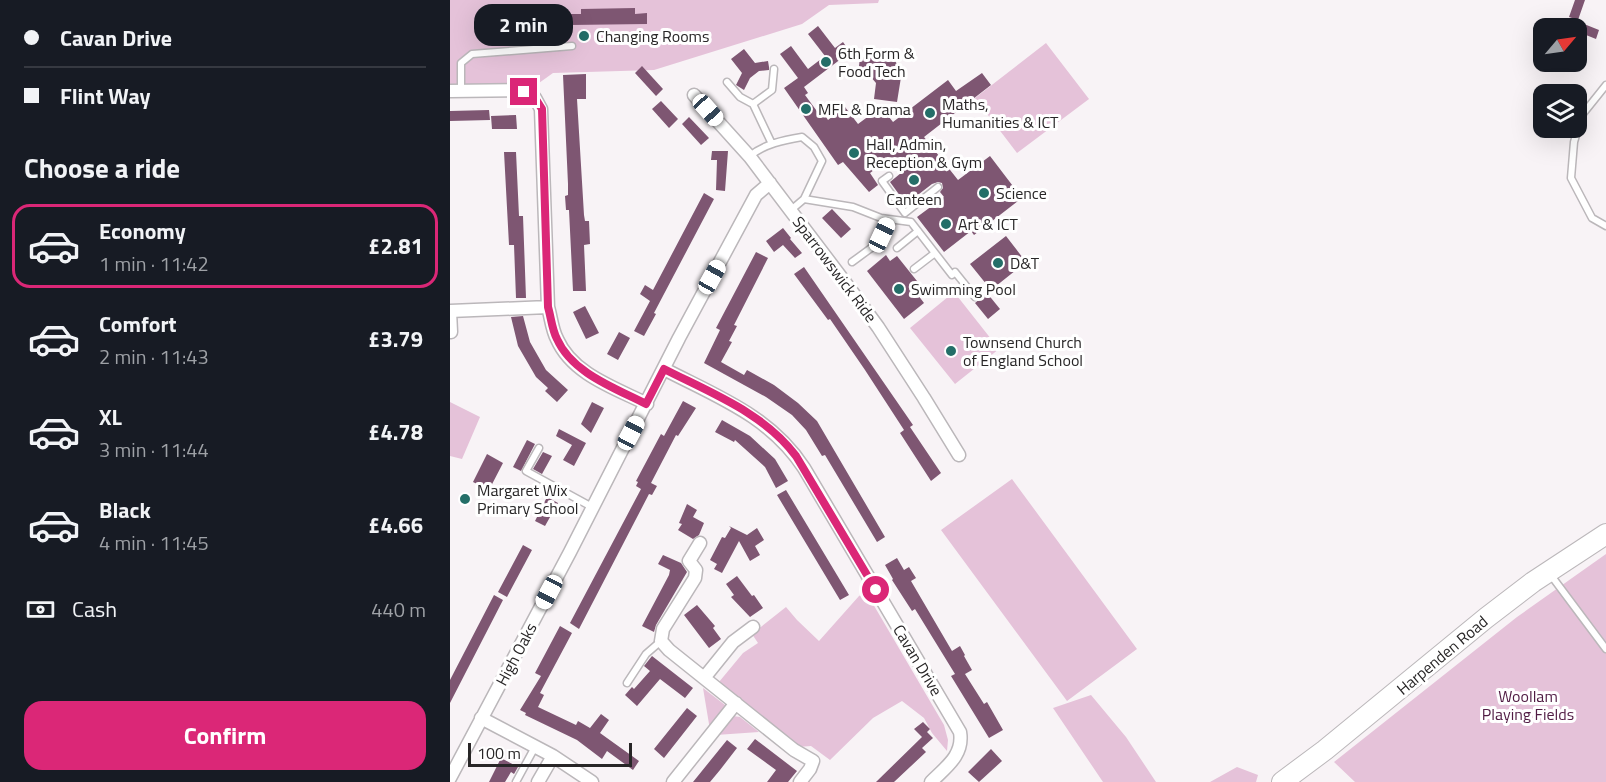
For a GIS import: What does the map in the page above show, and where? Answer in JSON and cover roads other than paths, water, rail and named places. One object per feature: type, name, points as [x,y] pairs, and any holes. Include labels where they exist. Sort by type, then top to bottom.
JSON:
[{"type":"main road","name":"Harpenden Road","points":[[1282,782],[1325,750],[1486,618],[1548,571],[1606,534]]},
{"type":"street","points":[[456,91],[521,90],[535,98],[542,109],[548,307],[557,339],[572,362],[596,378],[646,404]]},
{"type":"street","name":"Sparrowswick Ride","points":[[694,95],[750,157],[878,327],[959,455]]},
{"type":"street","name":"High Oaks","points":[[450,778],[756,195],[770,183]]},
{"type":"street","points":[[451,332],[450,311],[548,307]]},
{"type":"street","name":"Cavan Drive","points":[[664,369],[765,424],[786,443],[804,468],[960,732],[960,745],[956,756],[931,782]]},
{"type":"street","points":[[700,543],[689,561],[696,570],[695,578],[663,629],[661,641],[669,650],[794,750],[813,761],[800,782]]},
{"type":"street","points":[[704,678],[733,642],[753,627]]},
{"type":"street","points":[[673,782],[736,703]]},
{"type":"street","points":[[481,718],[553,756],[592,782]]},
{"type":"street","points":[[538,782],[553,756]]},
{"type":"lane","points":[[456,91],[461,63],[472,54],[572,46]]},
{"type":"lane","points":[[753,104],[772,90],[774,69]]},
{"type":"lane","points":[[727,82],[740,98],[753,104],[772,144]]},
{"type":"lane","points":[[1606,85],[1582,115],[1574,142],[1571,178],[1592,218],[1606,226]]},
{"type":"lane","points":[[750,157],[772,144],[802,137],[814,147],[822,161],[804,200],[791,210]]},
{"type":"lane","points":[[889,176],[882,181],[905,213],[904,221]]},
{"type":"lane","points":[[905,213],[938,188]]},
{"type":"lane","points":[[804,200],[854,207],[889,219],[911,222],[952,275],[955,272],[975,297]]},
{"type":"lane","points":[[852,262],[878,243],[889,219]]},
{"type":"lane","points":[[897,248],[918,231]]},
{"type":"lane","points":[[914,268],[935,253]]},
{"type":"lane","points":[[539,448],[526,471],[592,507]]},
{"type":"lane","points":[[1548,571],[1606,649]]},
{"type":"lane","points":[[627,683],[646,654],[661,641]]},
{"type":"lane","points":[[516,782],[535,746]]},
{"type":"place","name":"Changing Rooms","points":[[584,36]]},
{"type":"place","name":"6th Form & Food Tech","points":[[826,62]]},
{"type":"place","name":"MFL & Drama","points":[[806,109]]},
{"type":"place","name":"Maths, Humanities & ICT","points":[[930,113]]},
{"type":"place","name":"Hall, Admin, Reception & Gym","points":[[854,153]]},
{"type":"place","name":"Canteen","points":[[914,180]]},
{"type":"place","name":"Science","points":[[984,193]]},
{"type":"place","name":"Art & ICT","points":[[946,224]]},
{"type":"place","name":"D&T","points":[[998,263]]},
{"type":"place","name":"Swimming Pool","points":[[899,289]]},
{"type":"place","name":"Townsend Church of England School","points":[[951,351]]},
{"type":"place","name":"Margaret Wix Primary School","points":[[465,499]]},
{"type":"park label","name":"Woollam Playing Fields","points":[[1528,705]]}]
